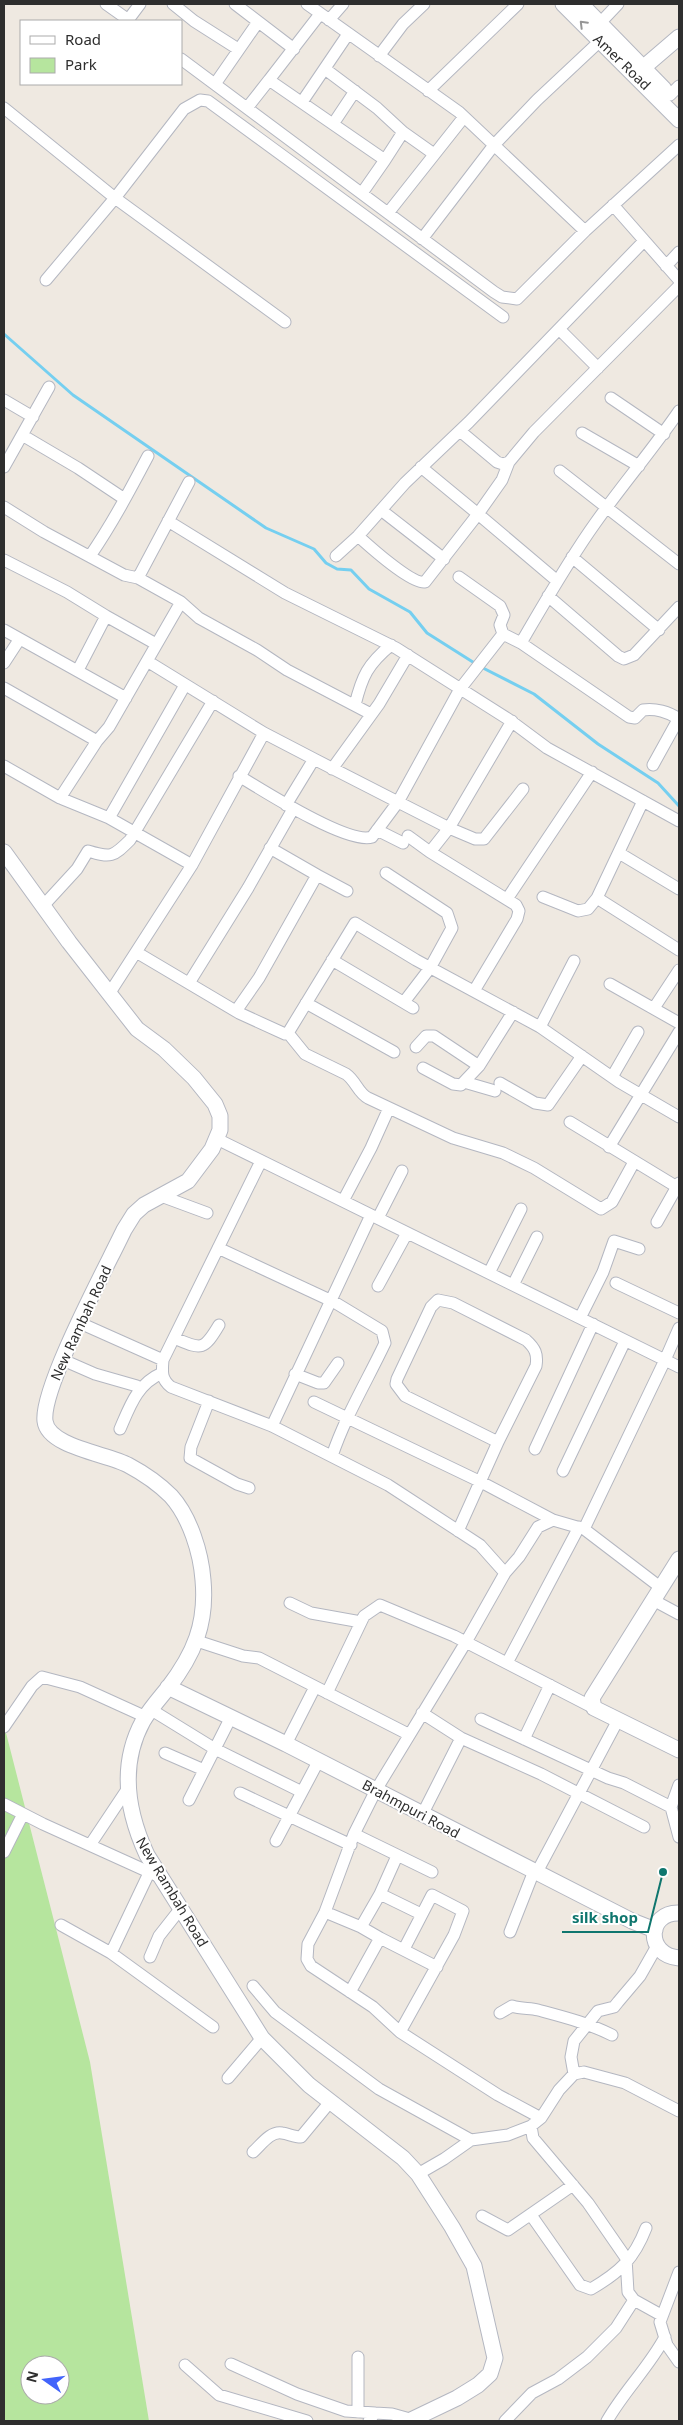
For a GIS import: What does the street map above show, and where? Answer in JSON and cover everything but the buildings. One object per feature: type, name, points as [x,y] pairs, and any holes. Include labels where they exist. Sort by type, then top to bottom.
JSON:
[{"type":"street","points":[[106,4],[128,20]]},
{"type":"street","points":[[130,20],[140,4]]},
{"type":"street","points":[[173,4],[238,49]]},
{"type":"street","points":[[186,14],[193,4]]},
{"type":"street","points":[[235,4],[294,49]]},
{"type":"street","points":[[307,4],[464,117],[585,231]]},
{"type":"street","points":[[247,108],[294,49],[324,17],[343,4]]},
{"type":"street","points":[[379,56],[404,24],[424,4]]},
{"type":"street","points":[[428,90],[518,4]]},
{"type":"street","name":"Amer Road","points":[[564,4],[600,41],[651,83],[679,120]]},
{"type":"street","name":"Amer Road","points":[[581,4],[600,23],[639,72]]},
{"type":"street","points":[[600,23],[618,4]]},
{"type":"street","points":[[215,84],[258,22]]},
{"type":"street","points":[[302,102],[348,34]]},
{"type":"street","points":[[639,72],[679,36]]},
{"type":"street","points":[[422,238],[494,145],[537,100],[600,41]]},
{"type":"street","points":[[182,61],[502,297],[517,299],[585,231],[679,145]]},
{"type":"street","points":[[325,69],[355,91],[403,132],[434,154]]},
{"type":"street","points":[[269,80],[385,160]]},
{"type":"street","name":"Amer Road","points":[[651,83],[676,96]]},
{"type":"street","points":[[333,124],[355,91]]},
{"type":"street","points":[[46,280],[115,198],[184,109],[200,100],[208,101],[503,317]]},
{"type":"street","points":[[4,108],[115,198],[285,322]]},
{"type":"street","points":[[388,213],[464,117]]},
{"type":"street","points":[[362,193],[403,132]]},
{"type":"street","points":[[613,205],[679,280]]},
{"type":"street","points":[[336,556],[358,536],[421,468],[460,431],[644,241]]},
{"type":"street","points":[[666,266],[679,252]]},
{"type":"street","points":[[358,536],[371,548],[420,582],[425,582],[478,514],[502,480],[509,462],[534,432],[679,286]]},
{"type":"street","points":[[559,330],[598,368]]},
{"type":"street","points":[[4,468],[49,387]]},
{"type":"street","points":[[611,398],[664,434]]},
{"type":"street","points":[[4,400],[33,417]]},
{"type":"street","points":[[521,643],[556,580],[606,508],[664,434],[679,411]]},
{"type":"street","points":[[460,431],[497,462],[504,464],[509,462]]},
{"type":"street","points":[[582,433],[639,466]]},
{"type":"street","points":[[22,435],[124,498]]},
{"type":"street","points":[[90,556],[113,522],[124,498],[130,492],[148,456]]},
{"type":"street","points":[[421,468],[556,580]]},
{"type":"street","points":[[560,472],[679,564]]},
{"type":"street","points":[[138,578],[189,482]]},
{"type":"street","points":[[4,506],[44,532],[124,575],[138,578],[181,602],[199,618],[257,650],[288,670],[371,714]]},
{"type":"street","points":[[381,510],[444,559]]},
{"type":"street","points":[[168,521],[285,593],[391,644],[512,721],[547,748],[679,821]]},
{"type":"street","points":[[572,557],[659,630]]},
{"type":"street","points":[[4,560],[68,592],[156,644]]},
{"type":"street","points":[[460,577],[500,606],[504,615],[500,625],[503,634],[521,643],[629,717],[635,718],[643,710],[650,708],[672,714],[679,719],[653,765]]},
{"type":"street","points":[[548,596],[618,656],[624,659],[634,655],[679,607]]},
{"type":"street","points":[[60,798],[97,741],[109,727],[181,602]]},
{"type":"street","points":[[78,670],[106,616]]},
{"type":"street","points":[[4,630],[126,698]]},
{"type":"street","points":[[239,776],[289,807],[359,839],[372,837],[398,802],[460,688],[503,634]]},
{"type":"street","points":[[4,663],[19,640]]},
{"type":"street","points":[[354,705],[365,672],[373,660],[391,644]]},
{"type":"street","points":[[332,769],[371,714],[408,655]]},
{"type":"street","points":[[147,661],[264,733],[449,828],[475,839],[484,839],[523,789]]},
{"type":"street","points":[[110,818],[185,685]]},
{"type":"street","points":[[4,688],[97,741]]},
{"type":"street","points":[[43,906],[77,869],[88,851],[98,854],[116,855],[134,832],[212,701]]},
{"type":"street","points":[[430,852],[449,828],[512,721]]},
{"type":"street","points":[[109,994],[192,864],[264,733]]},
{"type":"street","points":[[189,983],[248,888],[314,759]]},
{"type":"street","points":[[5,770],[60,798],[110,818],[192,864]]},
{"type":"street","points":[[507,899],[592,772]]},
{"type":"street","points":[[543,897],[583,912],[588,909],[597,898],[643,801]]},
{"type":"street","points":[[377,830],[430,852],[516,905],[519,910],[517,919],[474,991]]},
{"type":"street","points":[[270,848],[347,892]]},
{"type":"street","name":"New Rambah Road","points":[[4,852],[136,1029],[164,1049],[194,1078],[215,1104],[220,1116],[220,1130],[212,1150],[188,1181],[144,1205],[129,1222],[54,1378],[45,1421],[48,1429],[58,1439],[128,1464],[172,1497],[193,1536],[203,1580],[203,1611],[200,1633],[191,1652],[148,1713],[134,1744],[127,1770],[128,1788],[136,1831],[154,1875],[181,1908],[262,2038],[309,2085],[403,2158],[418,2174],[474,2266],[495,2358],[490,2374],[478,2385],[457,2398],[413,2420]]},
{"type":"street","points":[[619,853],[679,887]]},
{"type":"street","points":[[332,960],[408,1005],[452,928],[451,922],[447,913],[386,873]]},
{"type":"street","points":[[236,1011],[259,978],[316,875]]},
{"type":"street","points":[[597,898],[679,950]]},
{"type":"street","points":[[288,1032],[355,923],[430,968],[540,1027],[612,1078],[679,1117]]},
{"type":"street","points":[[136,952],[236,1011],[281,1033],[288,1032]]},
{"type":"street","points":[[540,1027],[574,961]]},
{"type":"street","points":[[654,1008],[679,970]]},
{"type":"street","points":[[610,984],[679,1022]]},
{"type":"street","points":[[306,1003],[394,1052]]},
{"type":"street","points":[[423,1068],[457,1086],[464,1082],[479,1066],[513,1012]]},
{"type":"street","points":[[288,1032],[305,1054],[352,1078],[362,1095],[453,1138],[503,1153],[534,1168],[600,1209],[612,1202],[634,1162]]},
{"type":"street","points":[[612,1078],[638,1032]]},
{"type":"street","points":[[609,1147],[679,1032]]},
{"type":"street","points":[[416,1047],[426,1036],[434,1036],[479,1066]]},
{"type":"street","points":[[464,1082],[497,1087],[535,1103],[548,1105],[582,1056]]},
{"type":"street","points":[[343,1201],[371,1148],[389,1108]]},
{"type":"street","points":[[570,1122],[634,1162],[678,1185],[657,1222]]},
{"type":"street","points":[[216,1139],[679,1367]]},
{"type":"street","points":[[261,1161],[163,1360],[162,1373],[165,1382],[171,1387],[272,1426],[388,1485],[480,1545],[505,1573]]},
{"type":"street","points":[[272,1426],[295,1374],[332,1301],[375,1217],[402,1171]]},
{"type":"street","points":[[161,1196],[206,1213]]},
{"type":"street","points":[[489,1273],[521,1209]]},
{"type":"street","points":[[378,1286],[407,1233]]},
{"type":"street","points":[[514,1285],[537,1237]]},
{"type":"street","points":[[580,1318],[603,1272],[614,1241],[639,1249]]},
{"type":"street","points":[[218,1248],[332,1301],[378,1327],[384,1337],[385,1343],[348,1418],[341,1428],[332,1456]]},
{"type":"street","points":[[616,1283],[679,1314]]},
{"type":"street","points":[[458,1531],[498,1442],[536,1366],[537,1356],[533,1346],[526,1340],[453,1303],[438,1300],[431,1306],[396,1379],[398,1390],[405,1396],[498,1442]]},
{"type":"street","points":[[80,1323],[163,1360]]},
{"type":"street","points":[[535,1449],[593,1324]]},
{"type":"street","points":[[174,1338],[198,1348],[203,1347],[209,1343],[219,1326]]},
{"type":"street","points":[[507,1663],[582,1528],[679,1328]]},
{"type":"street","points":[[562,1471],[626,1340]]},
{"type":"street","points":[[62,1360],[95,1374],[137,1386]]},
{"type":"street","points":[[295,1374],[318,1383],[324,1383],[338,1363]]},
{"type":"street","points":[[120,1429],[135,1395],[150,1378],[162,1373]]},
{"type":"street","points":[[209,1402],[192,1447],[190,1458],[237,1484],[249,1488]]},
{"type":"street","points":[[314,1402],[481,1482],[553,1520],[582,1528],[679,1614]]},
{"type":"street","points":[[541,2118],[490,2090],[400,2032],[372,2007],[311,1966],[307,1959],[308,1944],[325,1912],[352,1840],[376,1790],[408,1734],[466,1642],[505,1573],[519,1557],[538,1527],[553,1520]]},
{"type":"street","points":[[594,1708],[592,1698],[679,1559]]},
{"type":"street","points":[[290,1604],[312,1613],[361,1622]]},
{"type":"street","points":[[327,1693],[361,1622],[372,1609],[380,1605],[466,1642],[679,1750]]},
{"type":"street","points":[[196,1640],[243,1656],[259,1658],[408,1734]]},
{"type":"street","points":[[4,1727],[32,1686],[42,1678],[80,1687],[148,1713],[302,1792]]},
{"type":"street","points":[[524,1739],[550,1685]]},
{"type":"street","name":"Brahmpuri Road","points":[[168,1687],[286,1744],[422,1815],[632,1921],[654,1930]]},
{"type":"street","points":[[286,1744],[316,1687]]},
{"type":"street","points":[[422,1713],[461,1738],[580,1793],[644,1827]]},
{"type":"street","points":[[189,1800],[231,1717]]},
{"type":"street","points":[[481,1719],[591,1770],[624,1783],[671,1807]]},
{"type":"street","points":[[510,1932],[536,1872],[618,1720]]},
{"type":"street","points":[[422,1815],[461,1738]]},
{"type":"street","points":[[165,1753],[204,1770]]},
{"type":"street","points":[[276,1841],[318,1760]]},
{"type":"street","points":[[679,1785],[671,1807],[679,1837]]},
{"type":"street","points":[[90,1844],[128,1788]]},
{"type":"street","points":[[240,1793],[289,1816],[397,1856],[432,1872]]},
{"type":"street","points":[[4,1804],[154,1875],[111,1953]]},
{"type":"street","points":[[4,1852],[23,1814]]},
{"type":"street","points":[[361,1926],[380,1894],[397,1856]]},
{"type":"street","points":[[380,1894],[421,1914]]},
{"type":"street","points":[[400,2032],[437,1967],[463,1911],[432,1895],[404,1949]]},
{"type":"street","points":[[150,1957],[159,1936],[181,1908]]},
{"type":"street","points":[[325,1912],[361,1926],[380,1938],[437,1967]]},
{"type":"street","points":[[679,1913],[663,1917],[654,1930],[657,1946],[662,1953],[670,1957],[679,1958]]},
{"type":"street","points":[[61,1926],[111,1953],[213,2027]]},
{"type":"street","points":[[350,1992],[380,1938]]},
{"type":"street","points":[[574,2074],[571,2057],[574,2041],[598,2011],[614,2007],[640,1976],[657,1946]]},
{"type":"street","points":[[253,1986],[275,2012],[379,2089],[471,2140]]},
{"type":"street","points":[[500,2013],[512,2006],[521,2010],[537,2010],[588,2023],[612,2035]]},
{"type":"street","points":[[228,2078],[262,2038]]},
{"type":"street","points":[[418,2174],[471,2140],[508,2135],[531,2126],[541,2118],[559,2090],[574,2074],[584,2072],[625,2083],[679,2111]]},
{"type":"street","points":[[253,2152],[279,2132],[302,2137],[330,2102]]},
{"type":"street","points":[[531,2126],[533,2138],[572,2185],[626,2258],[628,2292],[634,2300],[661,2315]]},
{"type":"street","points":[[482,2216],[508,2230],[572,2185]]},
{"type":"street","points":[[531,2215],[580,2285],[585,2288],[591,2288],[625,2265],[638,2247],[646,2228]]},
{"type":"street","points":[[679,2272],[661,2315],[660,2322],[665,2337],[679,2362]]},
{"type":"street","points":[[505,2421],[532,2393],[558,2378],[587,2357],[616,2328],[634,2300]]},
{"type":"street","points":[[607,2421],[626,2391],[650,2362],[665,2337]]},
{"type":"street","points":[[358,2357],[358,2412]]},
{"type":"street","points":[[231,2364],[297,2394],[346,2411],[358,2412],[372,2417],[413,2420]]},
{"type":"street","points":[[185,2366],[219,2395],[307,2421]]},
{"type":"green space","points":[[4,1725],[90,2062],[149,2421],[4,2421]]},
{"type":"waterway","points":[[4,334],[73,395],[266,528],[314,549],[326,563],[337,569],[351,570],[369,589],[410,612],[427,633],[476,664]]},
{"type":"waterway","points":[[481,667],[534,694],[598,744],[658,783],[679,806]]},
{"type":"place","name":"silk shop","points":[[663,1872]]}]
